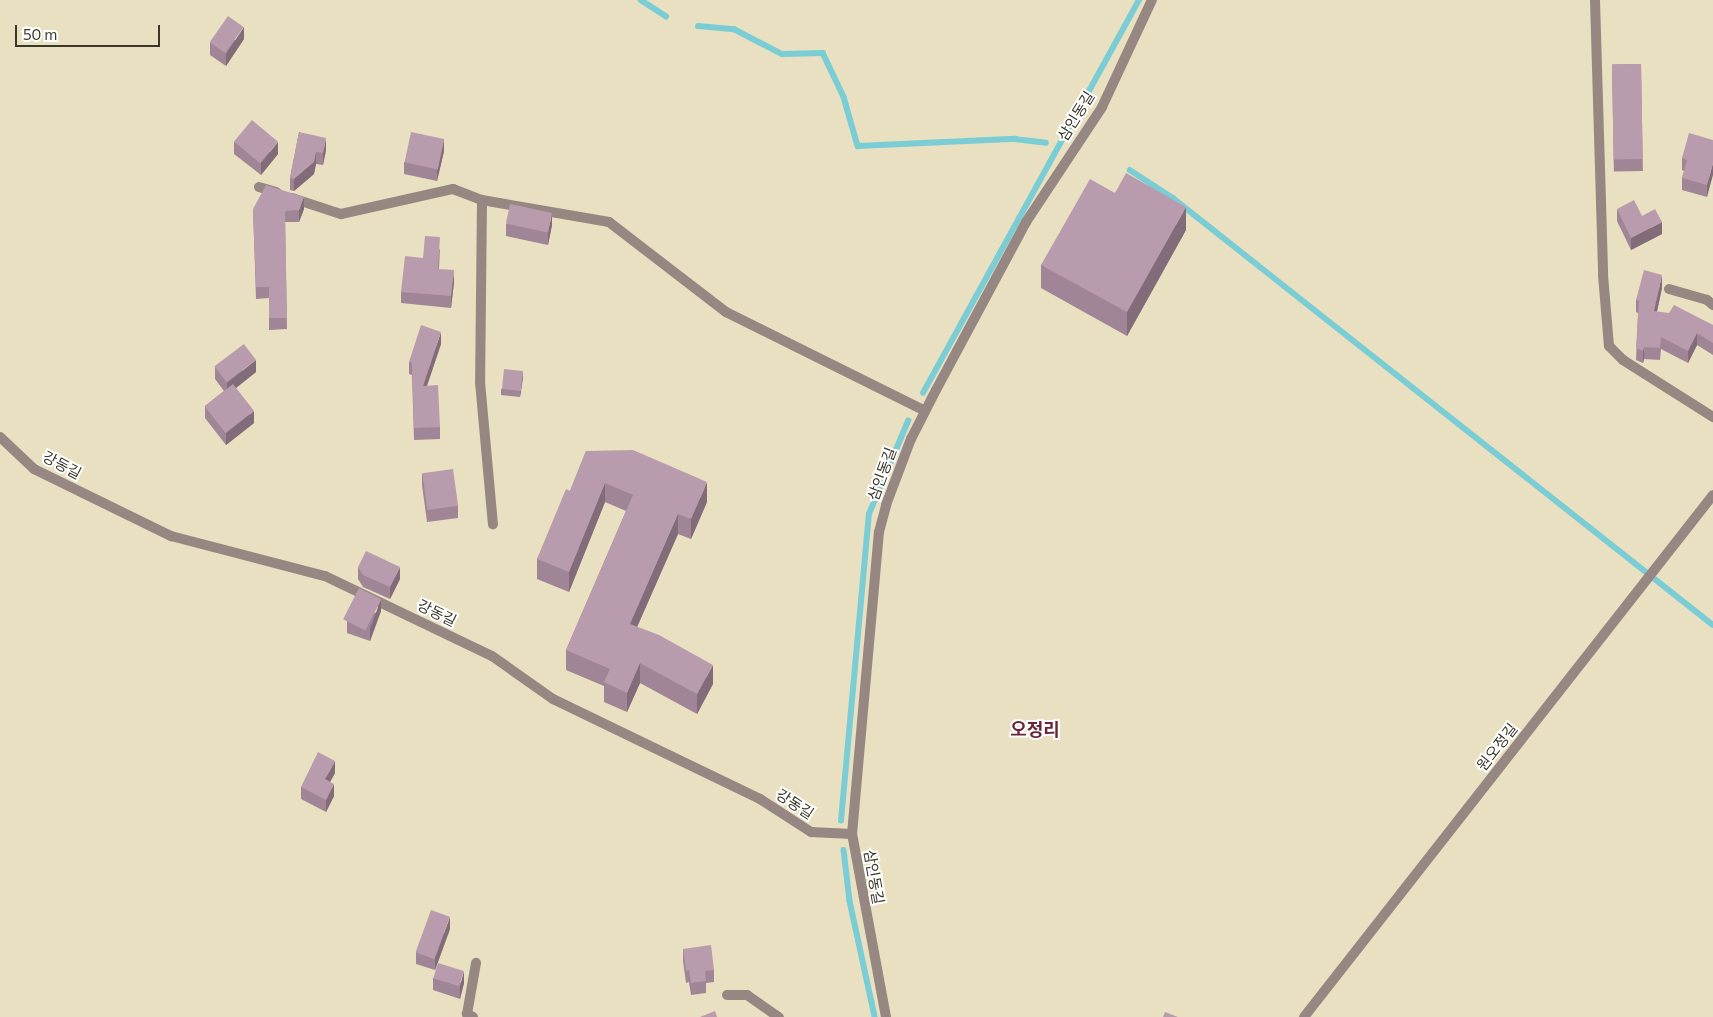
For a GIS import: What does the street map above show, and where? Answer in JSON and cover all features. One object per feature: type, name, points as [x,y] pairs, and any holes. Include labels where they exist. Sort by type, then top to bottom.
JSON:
[{"type":"street","name":"삼인동길","points":[[886,1017],[852,834],[879,532],[896,474],[925,411],[1026,222],[1102,107],[1152,0]]},
{"type":"street","points":[[1595,0],[1603,275],[1609,346],[1623,360],[1713,417]]},
{"type":"street","points":[[259,187],[341,214],[453,189],[482,200],[609,222],[726,312],[925,411]]},
{"type":"street","points":[[482,200],[480,382],[493,524]]},
{"type":"street","points":[[1669,289],[1707,300],[1713,305]]},
{"type":"street","name":"강동길","points":[[0,437],[34,469],[171,536],[325,576],[492,656],[553,699],[760,799],[811,832],[852,834]]},
{"type":"street","name":"원오정길","points":[[1304,1017],[1663,562],[1713,495]]},
{"type":"street","points":[[473,1017],[466,1014],[476,962]]},
{"type":"street","points":[[727,995],[747,995],[779,1017]]},
{"type":"building","points":[[228,16],[244,27],[225,53],[210,42]]},
{"type":"building","points":[[1641,64],[1643,159],[1614,159],[1612,65]]},
{"type":"building","points":[[252,120],[278,142],[260,163],[234,141]]},
{"type":"building","points":[[299,132],[326,138],[323,153],[316,152],[314,162],[294,179],[290,178]]},
{"type":"building","points":[[411,132],[444,139],[438,169],[405,162]]},
{"type":"building","points":[[1689,133],[1713,140],[1713,163],[1707,185],[1682,178],[1687,160],[1682,158]]},
{"type":"building","points":[[1126,173],[1186,207],[1127,312],[1041,265],[1090,179],[1115,193]]},
{"type":"building","points":[[266,185],[304,197],[299,210],[285,211],[287,318],[269,318],[269,287],[256,287],[253,209]]},
{"type":"building","points":[[1634,200],[1642,216],[1655,209],[1662,222],[1631,238],[1617,209]]},
{"type":"building","points":[[510,204],[552,213],[548,233],[506,224]]},
{"type":"building","points":[[425,236],[440,237],[438,269],[454,270],[451,296],[401,292],[405,256],[423,258]]},
{"type":"building","points":[[1644,270],[1662,275],[1654,311],[1669,313],[1674,305],[1713,325],[1713,343],[1697,333],[1688,351],[1661,337],[1660,348],[1644,347],[1643,351],[1636,348],[1639,301],[1636,300]]},
{"type":"building","points":[[421,325],[441,332],[423,386],[438,385],[440,427],[414,428],[412,363],[409,362]]},
{"type":"building","points":[[244,344],[256,360],[226,382],[214,366]]},
{"type":"building","points":[[504,369],[523,371],[521,391],[502,389]]},
{"type":"building","points":[[233,384],[254,411],[226,433],[205,406]]},
{"type":"building","points":[[633,450],[707,482],[691,519],[678,514],[630,624],[659,635],[713,665],[697,694],[640,663],[627,693],[604,682],[610,669],[566,650],[633,495],[605,483],[569,572],[537,559],[566,489],[570,491],[586,451]]},
{"type":"building","points":[[453,469],[458,506],[427,510],[422,473]]},
{"type":"building","points":[[366,551],[400,567],[390,587],[363,575],[358,567]]},
{"type":"building","points":[[359,588],[381,599],[365,631],[343,619]]},
{"type":"building","points":[[318,752],[335,761],[325,779],[334,784],[326,800],[301,787]]},
{"type":"building","points":[[431,910],[450,917],[434,959],[416,952]]},
{"type":"building","points":[[711,945],[714,970],[705,971],[706,981],[691,983],[689,970],[686,971],[683,949]]},
{"type":"building","points":[[438,963],[464,971],[459,986],[433,978]]},
{"type":"building","points":[[715,1011],[717,1017],[700,1017]]},
{"type":"building","points":[[1165,1012],[1178,1017],[1163,1017]]},
{"type":"waterway","points":[[641,0],[666,16]]},
{"type":"waterway","points":[[923,393],[1139,0]]},
{"type":"waterway","points":[[698,26],[734,29],[782,54],[823,53],[844,97],[858,146],[1015,139],[1046,143]]},
{"type":"waterway","points":[[1130,170],[1173,198],[1713,625]]},
{"type":"waterway","points":[[841,821],[869,514],[908,421]]},
{"type":"waterway","points":[[844,850],[850,901],[875,1017]]},
{"type":"district","name":"오정리","points":[[1035,729]]}]
